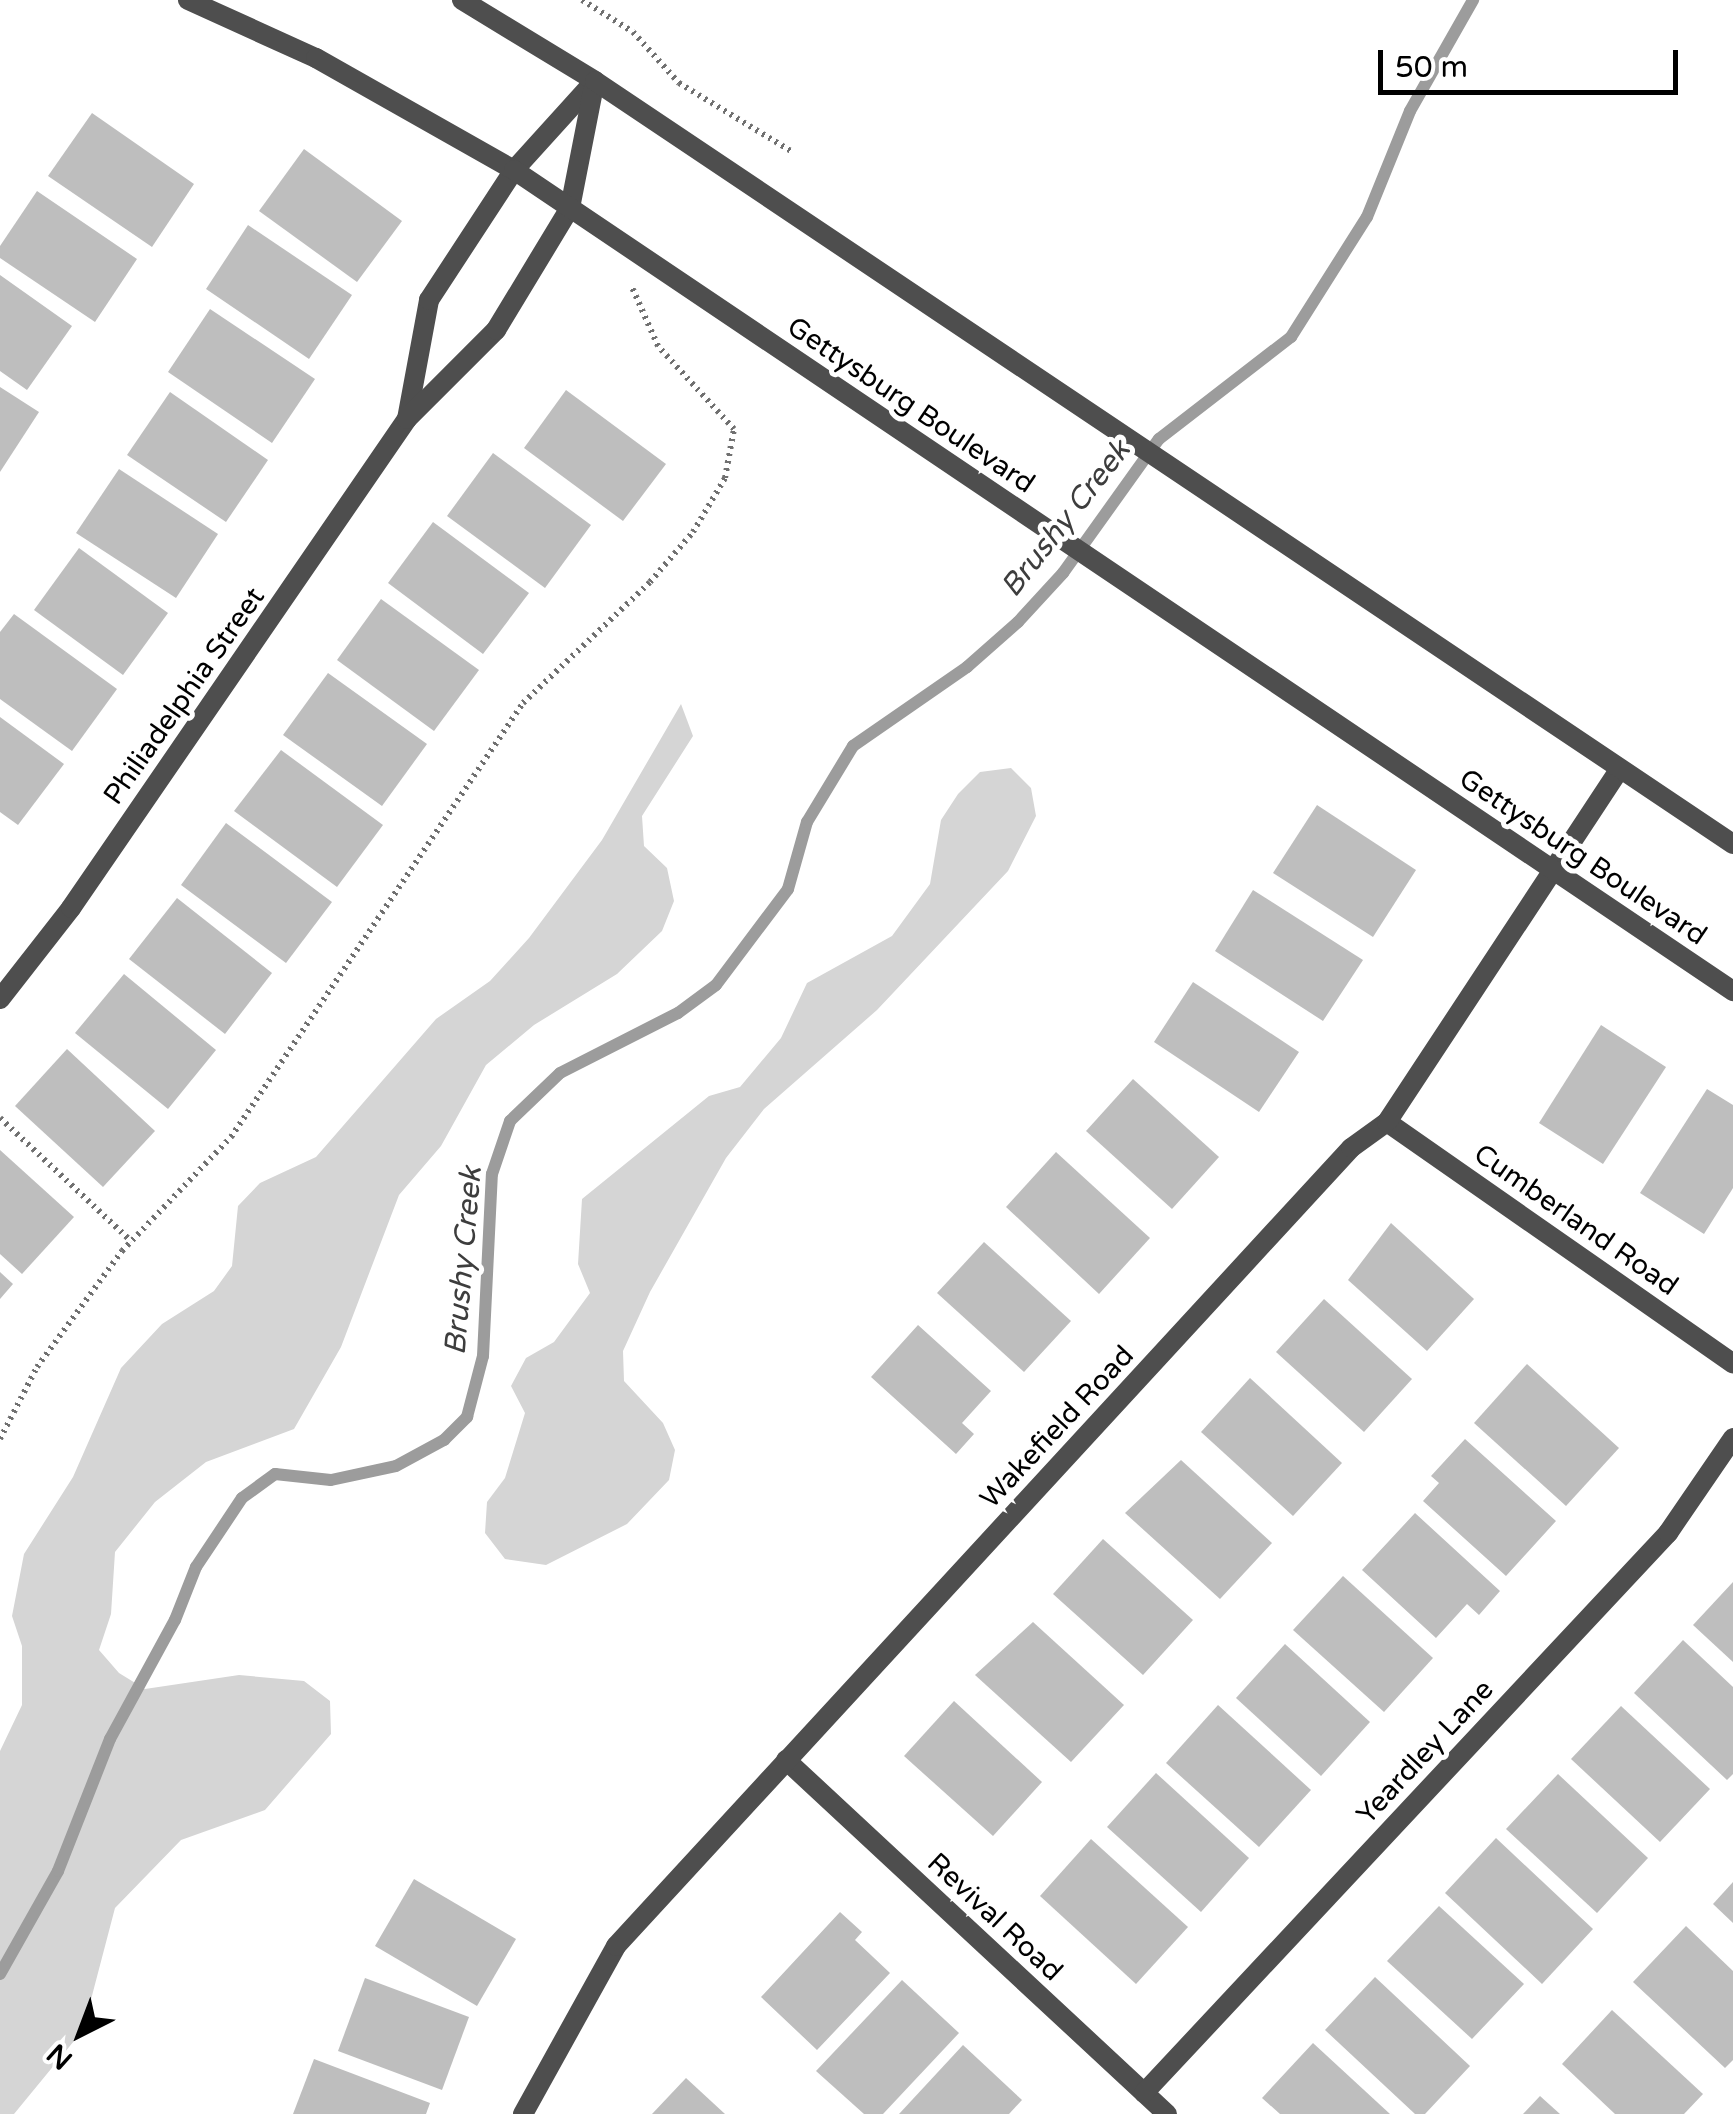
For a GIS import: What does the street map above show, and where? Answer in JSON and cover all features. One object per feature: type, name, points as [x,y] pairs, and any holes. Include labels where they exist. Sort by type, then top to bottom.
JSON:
[{"type":"street","name":"Gettysburg Boulevard","points":[[188,0],[316,58],[514,170],[1733,991]]},
{"type":"street","points":[[462,0],[595,81],[1733,844]]},
{"type":"street","name":"Philiadelphia Street","points":[[408,419],[429,300],[514,170],[595,81]]},
{"type":"street","name":"Philiadelphia Street","points":[[0,999],[71,908],[408,419],[496,330],[570,208],[595,81]]},
{"type":"street","name":"Wakefield Road","points":[[523,2114],[616,1946],[1350,1148],[1387,1122],[1620,768]]},
{"type":"street","name":"Cumberland Road","points":[[1387,1122],[1733,1363]]},
{"type":"street","name":"Yeardley Lane","points":[[1144,2093],[1668,1532],[1733,1438]]},
{"type":"street","name":"Revival Road","points":[[786,1760],[1167,2114]]},
{"type":"path","points":[[582,0],[633,32],[679,82],[791,151]]},
{"type":"path","points":[[0,1438],[37,1366],[131,1241],[231,1136],[524,704],[650,582],[693,532],[725,478],[734,429],[658,346],[632,286],[616,276]]},
{"type":"path","points":[[0,1118],[131,1241]]},
{"type":"shaded area","points":[[681,704],[693,736],[642,816],[644,846],[667,868],[674,901],[662,931],[617,974],[534,1025],[486,1065],[441,1146],[399,1195],[341,1347],[294,1429],[206,1462],[155,1502],[115,1552],[111,1614],[99,1650],[119,1673],[145,1689],[239,1675],[304,1681],[330,1701],[331,1734],[265,1810],[181,1840],[115,1908],[83,2030],[14,2114],[0,2114],[0,1751],[22,1705],[22,1646],[12,1616],[24,1554],[73,1477],[121,1368],[162,1324],[214,1291],[232,1266],[238,1206],[260,1183],[316,1157],[436,1019],[490,981],[529,938],[602,840]]},
{"type":"shaded area","points":[[1011,768],[1031,788],[1036,816],[1008,871],[877,1010],[764,1109],[726,1158],[650,1292],[623,1351],[624,1381],[663,1423],[675,1450],[669,1480],[627,1524],[546,1565],[505,1559],[485,1533],[487,1502],[505,1478],[525,1413],[511,1386],[526,1358],[554,1342],[590,1293],[578,1264],[582,1199],[709,1096],[740,1087],[781,1038],[807,983],[892,936],[930,884],[941,820],[958,794],[980,772]]},
{"type":"building","points":[[92,113],[194,184],[152,247],[48,176]]},
{"type":"building","points":[[304,149],[402,221],[357,282],[259,211]]},
{"type":"building","points":[[37,191],[137,259],[95,322],[0,258],[0,246]]},
{"type":"building","points":[[248,225],[352,295],[309,359],[206,289]]},
{"type":"building","points":[[0,275],[72,326],[27,390],[0,371]]},
{"type":"building","points":[[210,309],[315,379],[272,443],[168,372]]},
{"type":"building","points":[[0,387],[39,412],[0,472]]},
{"type":"building","points":[[566,390],[666,464],[623,521],[524,448]]},
{"type":"building","points":[[170,392],[268,460],[226,522],[127,455]]},
{"type":"building","points":[[493,453],[591,525],[545,588],[447,516]]},
{"type":"building","points":[[119,469],[218,534],[176,598],[76,533]]},
{"type":"building","points":[[433,522],[529,593],[483,654],[388,583]]},
{"type":"building","points":[[79,548],[168,613],[123,675],[34,610]]},
{"type":"building","points":[[381,599],[479,670],[434,731],[337,660]]},
{"type":"building","points":[[14,614],[117,689],[72,751],[0,699],[0,632]]},
{"type":"building","points":[[328,673],[427,744],[382,806],[283,735]]},
{"type":"building","points":[[0,717],[64,764],[18,825],[0,812]]},
{"type":"building","points":[[281,750],[383,825],[337,887],[234,811]]},
{"type":"building","points":[[1317,805],[1416,870],[1373,937],[1273,873]]},
{"type":"building","points":[[226,823],[332,902],[286,963],[181,885]]},
{"type":"building","points":[[1253,890],[1363,960],[1323,1021],[1215,951]]},
{"type":"building","points":[[177,898],[272,973],[225,1034],[129,959]]},
{"type":"building","points":[[124,974],[216,1050],[168,1109],[75,1033]]},
{"type":"building","points":[[1193,982],[1299,1052],[1259,1112],[1154,1042]]},
{"type":"building","points":[[1601,1025],[1666,1067],[1603,1164],[1539,1123]]},
{"type":"building","points":[[67,1049],[155,1131],[103,1187],[15,1106]]},
{"type":"building","points":[[1133,1079],[1219,1157],[1172,1209],[1086,1131]]},
{"type":"building","points":[[1707,1089],[1733,1105],[1733,1188],[1704,1234],[1640,1193]]},
{"type":"building","points":[[0,1150],[74,1217],[22,1274],[0,1254]]},
{"type":"building","points":[[1056,1152],[1150,1238],[1099,1294],[1006,1207]]},
{"type":"building","points":[[1391,1223],[1474,1299],[1427,1351],[1348,1280]]},
{"type":"building","points":[[984,1242],[1071,1321],[1024,1372],[937,1293]]},
{"type":"building","points":[[0,1272],[13,1284],[0,1299]]},
{"type":"building","points":[[1324,1299],[1412,1379],[1364,1432],[1276,1352]]},
{"type":"building","points":[[918,1325],[991,1391],[962,1423],[974,1434],[956,1454],[871,1377]]},
{"type":"building","points":[[1527,1364],[1619,1448],[1566,1506],[1474,1423]]},
{"type":"building","points":[[1250,1378],[1342,1463],[1293,1516],[1201,1432]]},
{"type":"building","points":[[1465,1439],[1556,1521],[1506,1576],[1423,1501],[1439,1483],[1431,1476]]},
{"type":"building","points":[[1181,1460],[1272,1543],[1220,1599],[1125,1513]]},
{"type":"building","points":[[1415,1513],[1500,1591],[1479,1615],[1467,1604],[1436,1638],[1362,1570]]},
{"type":"building","points":[[1103,1539],[1193,1620],[1143,1675],[1053,1594]]},
{"type":"building","points":[[1343,1576],[1433,1658],[1384,1712],[1293,1630]]},
{"type":"building","points":[[1733,1582],[1733,1662],[1693,1625]]},
{"type":"building","points":[[1033,1622],[1124,1705],[1071,1762],[975,1675]]},
{"type":"building","points":[[1683,1640],[1733,1687],[1733,1774],[1727,1780],[1634,1693]]},
{"type":"building","points":[[1285,1644],[1370,1722],[1321,1776],[1236,1698]]},
{"type":"building","points":[[954,1701],[1042,1782],[993,1836],[904,1756]]},
{"type":"building","points":[[1218,1705],[1311,1790],[1259,1847],[1166,1763]]},
{"type":"building","points":[[1621,1706],[1710,1789],[1660,1842],[1571,1759]]},
{"type":"building","points":[[1156,1773],[1249,1858],[1201,1912],[1107,1827]]},
{"type":"building","points":[[1558,1774],[1648,1858],[1597,1913],[1506,1829]]},
{"type":"building","points":[[1496,1838],[1593,1929],[1542,1984],[1445,1893]]},
{"type":"building","points":[[1091,1839],[1188,1927],[1136,1984],[1040,1896]]},
{"type":"building","points":[[414,1879],[516,1939],[477,2006],[375,1946]]},
{"type":"building","points":[[1733,1882],[1733,1923],[1713,1904]]},
{"type":"building","points":[[1439,1906],[1524,1984],[1472,2039],[1387,1961]]},
{"type":"building","points":[[840,1912],[862,1932],[855,1940],[890,1973],[817,2050],[761,1997]]},
{"type":"building","points":[[1686,1926],[1733,1971],[1733,2060],[1725,2068],[1633,1982]]},
{"type":"building","points":[[1375,1977],[1470,2066],[1425,2114],[1415,2114],[1325,2030]]},
{"type":"building","points":[[365,1978],[469,2017],[442,2090],[338,2051]]},
{"type":"building","points":[[902,1980],[959,2033],[883,2114],[864,2114],[816,2071]]},
{"type":"building","points":[[1612,2010],[1703,2094],[1684,2114],[1615,2114],[1562,2064]]},
{"type":"building","points":[[1313,2043],[1390,2114],[1280,2114],[1262,2098]]},
{"type":"building","points":[[963,2045],[1022,2100],[1009,2114],[899,2114]]},
{"type":"building","points":[[314,2059],[430,2103],[426,2114],[293,2114]]},
{"type":"building","points":[[686,2078],[725,2114],[652,2114]]},
{"type":"building","points":[[1540,2096],[1560,2114],[1523,2114]]},
{"type":"waterway","name":"Brushy Creek","points":[[0,1974],[58,1871],[110,1739],[175,1620],[196,1567],[242,1498],[275,1474],[331,1480],[396,1466],[444,1440],[467,1417],[483,1356],[492,1174],[510,1121],[560,1073],[678,1013],[716,985],[788,889],[807,822],[853,746],[967,667],[1018,622],[1063,573],[1159,439],[1291,337],[1367,217],[1410,111],[1473,0]]}]
